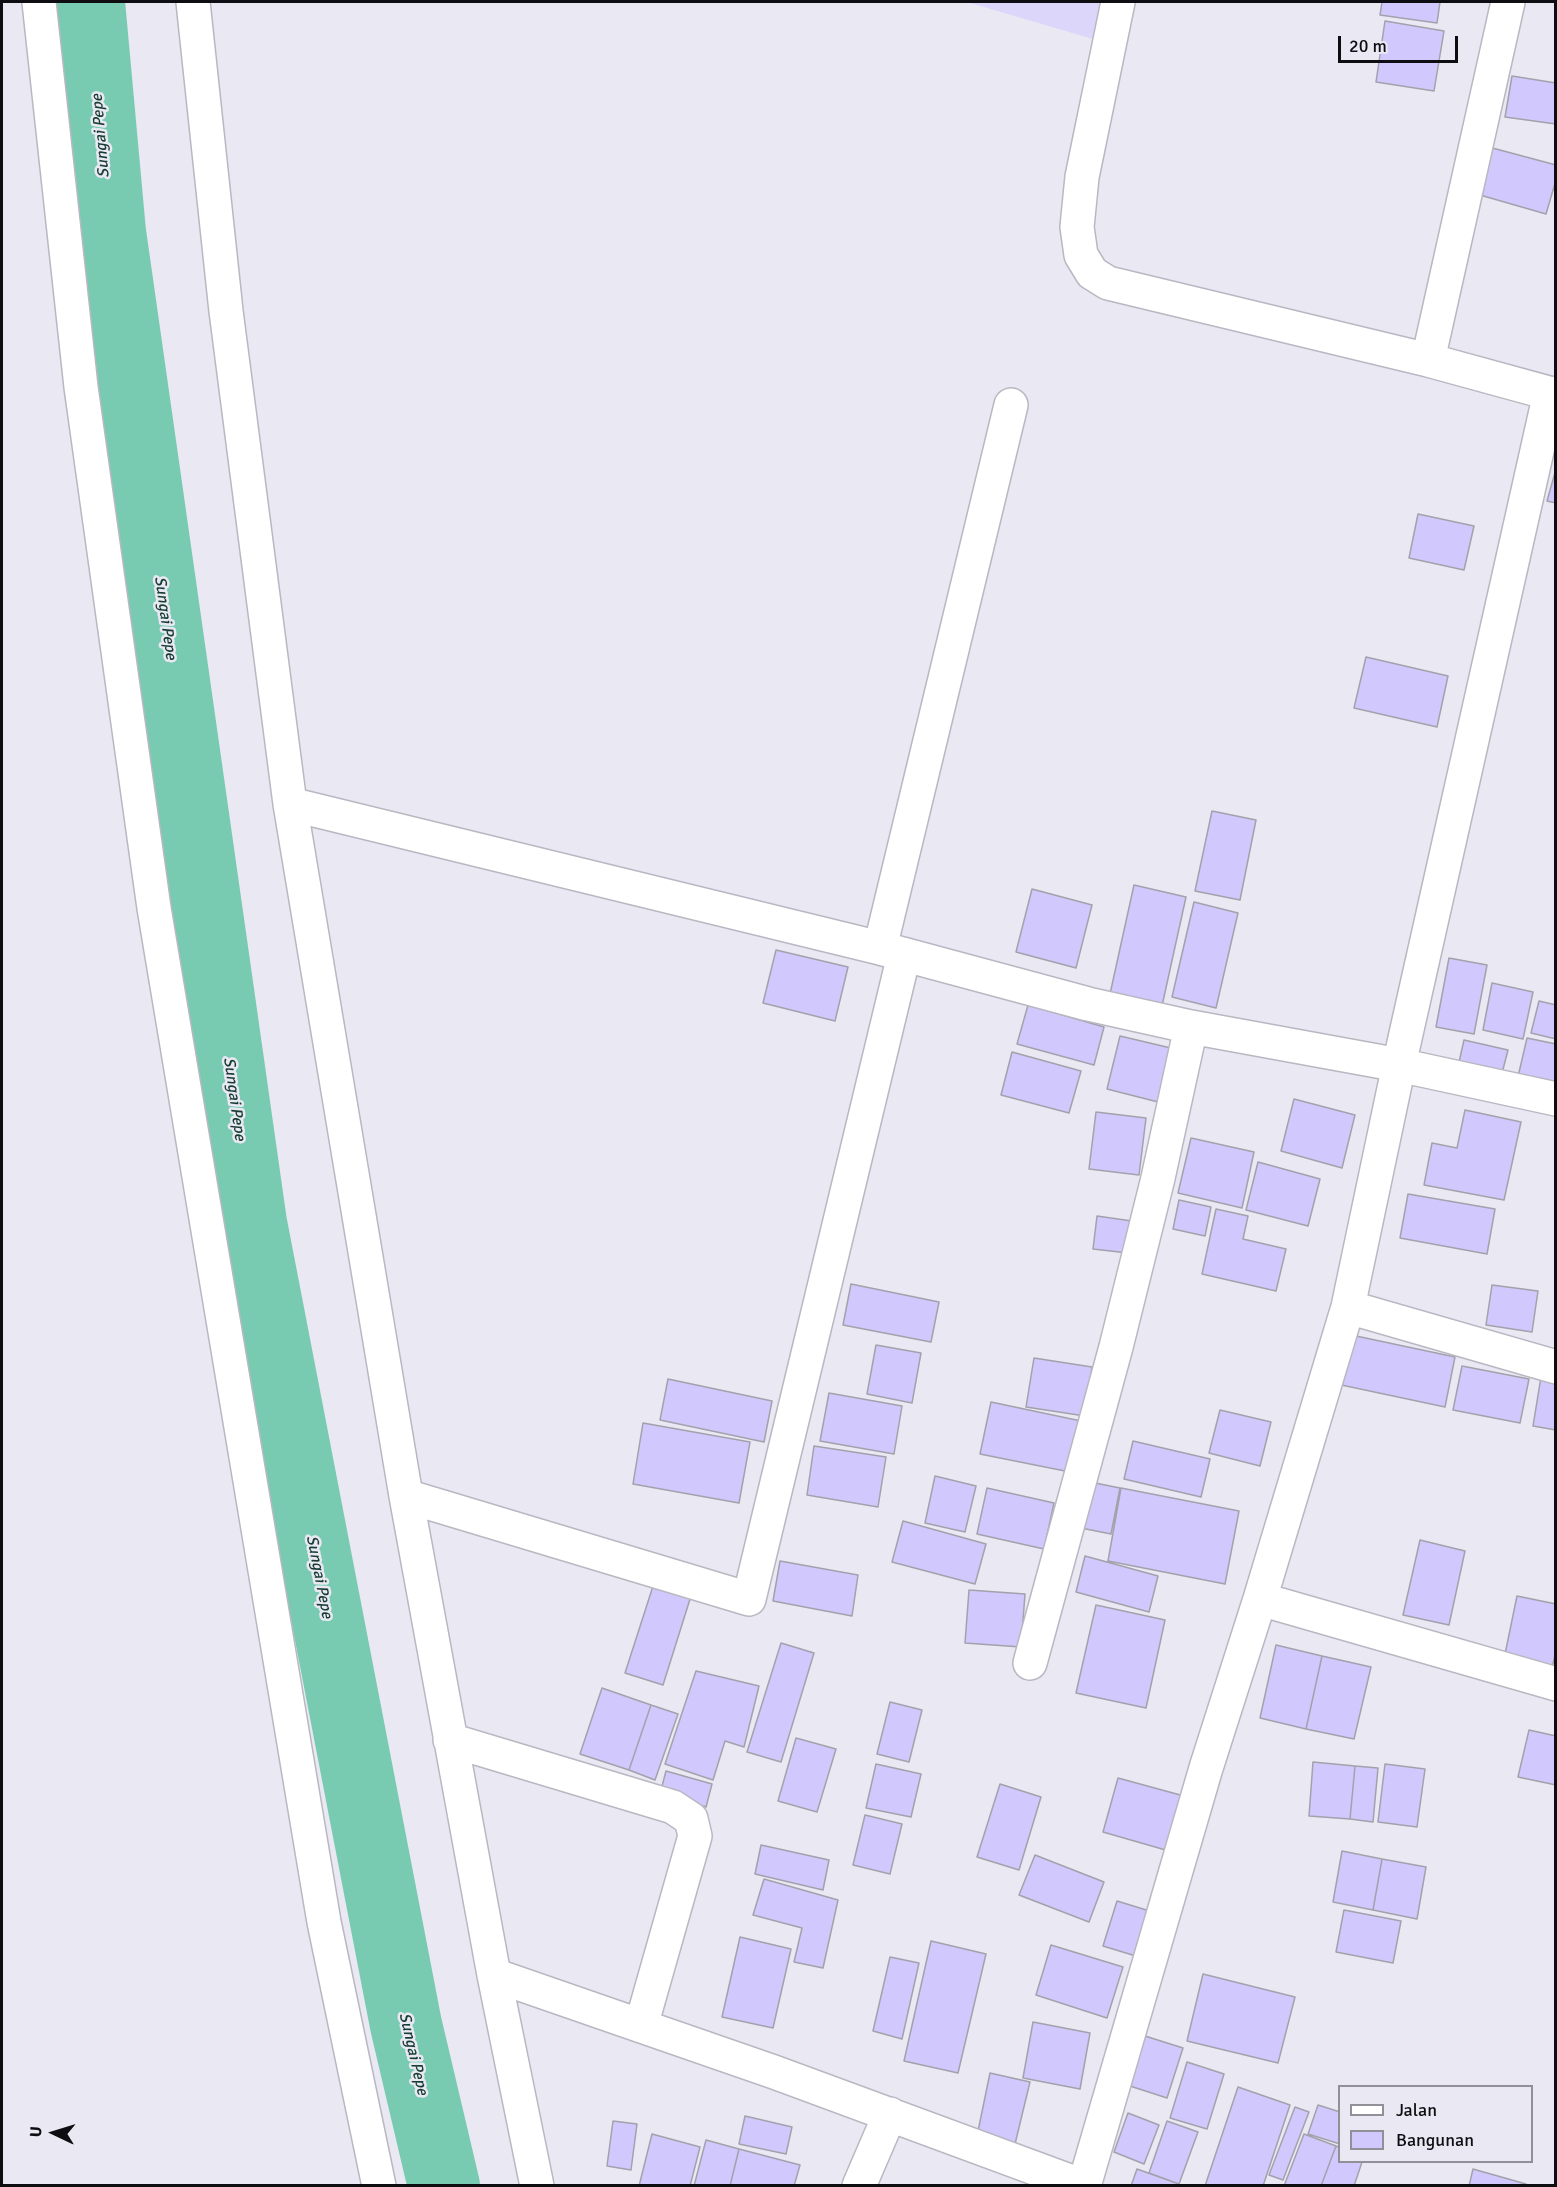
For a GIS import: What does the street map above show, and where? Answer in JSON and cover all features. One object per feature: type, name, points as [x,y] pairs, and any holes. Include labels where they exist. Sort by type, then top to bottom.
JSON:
[{"type":"street","points":[[39,2],[81,387],[154,908],[324,1922],[379,2186]]},
{"type":"street","points":[[194,2],[226,311],[290,804],[406,1497],[494,1975],[537,2186]]},
{"type":"street","points":[[494,1975],[890,2114],[1084,2186],[1206,1768],[1260,1599],[1348,1307],[1408,1018],[1553,394],[1428,360],[1107,283],[1092,273],[1082,255],[1077,227],[1082,177],[1118,2]]},
{"type":"street","points":[[1428,360],[1508,2]]},
{"type":"street","points":[[406,1497],[749,1599],[1011,405]]},
{"type":"street","points":[[290,804],[892,952],[1088,1004],[1191,1027],[1399,1065],[1556,1099]]},
{"type":"street","points":[[1030,1663],[1119,1336],[1158,1178],[1191,1027]]},
{"type":"street","points":[[1348,1307],[1556,1367]]},
{"type":"street","points":[[1260,1599],[1556,1684]]},
{"type":"street","points":[[450,1740],[673,1808],[691,1819],[695,1836],[641,2026]]},
{"type":"street","points":[[859,2186],[890,2114]]},
{"type":"shaded area","points":[[967,2],[1112,2],[1103,42]]},
{"type":"building","points":[[1382,2],[1440,2],[1437,23],[1380,15]]},
{"type":"building","points":[[1385,21],[1444,31],[1434,91],[1376,82]]},
{"type":"building","points":[[1512,76],[1556,83],[1556,124],[1505,117]]},
{"type":"building","points":[[1485,146],[1556,165],[1556,180],[1546,214],[1473,193]]},
{"type":"building","points":[[1556,469],[1556,503],[1547,501]]},
{"type":"building","points":[[1418,514],[1474,526],[1464,570],[1409,558]]},
{"type":"building","points":[[1366,657],[1448,676],[1437,727],[1354,708]]},
{"type":"building","points":[[1212,811],[1256,820],[1240,900],[1195,891]]},
{"type":"building","points":[[1134,885],[1186,897],[1160,1015],[1108,1003]]},
{"type":"building","points":[[1032,889],[1092,905],[1076,968],[1016,952]]},
{"type":"building","points":[[1194,902],[1238,913],[1216,1008],[1172,997]]},
{"type":"building","points":[[776,950],[848,967],[835,1021],[763,1003]]},
{"type":"building","points":[[1449,958],[1487,965],[1474,1034],[1436,1027]]},
{"type":"building","points":[[1492,983],[1533,992],[1523,1039],[1483,1030]]},
{"type":"building","points":[[1539,1001],[1556,1005],[1556,1039],[1531,1033]]},
{"type":"building","points":[[1028,1005],[1104,1027],[1094,1065],[1017,1044]]},
{"type":"building","points":[[1120,1036],[1175,1049],[1162,1103],[1107,1089]]},
{"type":"building","points":[[1527,1038],[1556,1044],[1556,1089],[1517,1081]]},
{"type":"building","points":[[1464,1040],[1508,1050],[1500,1081],[1457,1071]]},
{"type":"building","points":[[1012,1052],[1081,1071],[1069,1113],[1001,1095]]},
{"type":"building","points":[[1294,1099],[1355,1115],[1342,1168],[1281,1151]]},
{"type":"building","points":[[1465,1110],[1521,1122],[1504,1200],[1424,1185],[1432,1143],[1457,1148]]},
{"type":"building","points":[[1096,1112],[1146,1118],[1139,1175],[1089,1169]]},
{"type":"building","points":[[1191,1138],[1254,1152],[1242,1208],[1178,1193]]},
{"type":"building","points":[[1258,1162],[1320,1179],[1308,1226],[1246,1210]]},
{"type":"building","points":[[1408,1194],[1495,1209],[1487,1254],[1400,1238]]},
{"type":"building","points":[[1179,1200],[1211,1207],[1205,1236],[1173,1229]]},
{"type":"building","points":[[1216,1209],[1248,1216],[1243,1239],[1286,1249],[1276,1291],[1202,1274]]},
{"type":"building","points":[[1097,1216],[1132,1221],[1128,1253],[1093,1249]]},
{"type":"building","points":[[851,1284],[939,1302],[931,1342],[843,1325]]},
{"type":"building","points":[[1492,1285],[1538,1291],[1532,1332],[1486,1325]]},
{"type":"building","points":[[1342,1333],[1455,1357],[1445,1407],[1332,1383]]},
{"type":"building","points":[[876,1345],[921,1353],[912,1403],[867,1394]]},
{"type":"building","points":[[1034,1358],[1092,1367],[1085,1416],[1026,1407]]},
{"type":"building","points":[[1462,1366],[1529,1379],[1520,1423],[1453,1410]]},
{"type":"building","points":[[1541,1377],[1556,1380],[1556,1430],[1533,1426]]},
{"type":"building","points":[[668,1379],[772,1401],[764,1442],[660,1420]]},
{"type":"building","points":[[829,1393],[902,1406],[894,1454],[820,1441]]},
{"type":"building","points":[[991,1402],[1081,1421],[1070,1472],[980,1454]]},
{"type":"building","points":[[1220,1410],[1271,1422],[1260,1466],[1209,1453]]},
{"type":"building","points":[[643,1423],[750,1442],[739,1503],[633,1484]]},
{"type":"building","points":[[1133,1441],[1210,1459],[1201,1497],[1124,1479]]},
{"type":"building","points":[[814,1446],[886,1457],[878,1507],[807,1495]]},
{"type":"building","points":[[935,1476],[976,1486],[965,1532],[925,1523]]},
{"type":"building","points":[[1090,1482],[1120,1488],[1111,1534],[1081,1528]]},
{"type":"building","points":[[987,1488],[1054,1503],[1044,1549],[977,1534]]},
{"type":"building","points":[[1121,1488],[1239,1511],[1225,1584],[1108,1561]]},
{"type":"building","points":[[903,1521],[986,1544],[975,1584],[892,1562]]},
{"type":"building","points":[[1420,1540],[1465,1551],[1449,1625],[1403,1615]]},
{"type":"building","points":[[1085,1556],[1158,1576],[1149,1612],[1076,1592]]},
{"type":"building","points":[[780,1561],[858,1575],[852,1616],[773,1601]]},
{"type":"building","points":[[654,1583],[691,1596],[663,1685],[625,1673]]},
{"type":"building","points":[[969,1590],[1025,1594],[1021,1647],[965,1643]]},
{"type":"building","points":[[1517,1596],[1556,1604],[1556,1651],[1552,1668],[1504,1659]]},
{"type":"building","points":[[1096,1605],[1165,1620],[1146,1708],[1076,1693]]},
{"type":"building","points":[[781,1643],[814,1653],[781,1762],[747,1752]]},
{"type":"building","points":[[1276,1645],[1322,1656],[1306,1729],[1260,1718]]},
{"type":"building","points":[[1322,1656],[1371,1667],[1354,1739],[1306,1729]]},
{"type":"building","points":[[696,1671],[759,1686],[744,1747],[725,1741],[713,1780],[665,1764]]},
{"type":"building","points":[[602,1688],[651,1705],[629,1770],[580,1754]]},
{"type":"building","points":[[890,1702],[922,1710],[909,1762],[877,1754]]},
{"type":"building","points":[[651,1705],[678,1714],[655,1780],[629,1770]]},
{"type":"building","points":[[1529,1730],[1556,1736],[1556,1785],[1518,1777]]},
{"type":"building","points":[[796,1738],[836,1749],[817,1812],[778,1801]]},
{"type":"building","points":[[1313,1762],[1355,1766],[1350,1819],[1309,1816]]},
{"type":"building","points":[[876,1764],[921,1774],[911,1817],[866,1808]]},
{"type":"building","points":[[1385,1764],[1425,1769],[1417,1827],[1378,1822]]},
{"type":"building","points":[[1355,1766],[1378,1768],[1373,1822],[1350,1819]]},
{"type":"building","points":[[666,1771],[712,1784],[706,1807],[660,1794]]},
{"type":"building","points":[[1118,1778],[1184,1796],[1169,1851],[1103,1832]]},
{"type":"building","points":[[1000,1784],[1041,1797],[1019,1870],[977,1857]]},
{"type":"building","points":[[865,1815],[902,1824],[890,1874],[853,1865]]},
{"type":"building","points":[[761,1845],[829,1860],[823,1890],[755,1874]]},
{"type":"building","points":[[1342,1851],[1382,1859],[1373,1910],[1333,1902]]},
{"type":"building","points":[[1035,1855],[1104,1882],[1089,1922],[1019,1895]]},
{"type":"building","points":[[1382,1859],[1426,1867],[1417,1919],[1373,1910]]},
{"type":"building","points":[[764,1879],[838,1900],[823,1968],[794,1962],[802,1928],[753,1915]]},
{"type":"building","points":[[1117,1901],[1153,1912],[1139,1957],[1103,1946]]},
{"type":"building","points":[[1344,1910],[1401,1921],[1393,1963],[1336,1952]]},
{"type":"building","points":[[740,1937],[791,1949],[773,2028],[722,2017]]},
{"type":"building","points":[[931,1941],[986,1954],[958,2073],[904,2061]]},
{"type":"building","points":[[1051,1945],[1123,1967],[1107,2018],[1036,1995]]},
{"type":"building","points":[[890,1957],[919,1963],[902,2039],[873,2031]]},
{"type":"building","points":[[1203,1974],[1295,1997],[1278,2063],[1187,2041]]},
{"type":"building","points":[[1033,2022],[1090,2033],[1080,2089],[1023,2078]]},
{"type":"building","points":[[1145,2036],[1183,2048],[1167,2098],[1130,2086]]},
{"type":"building","points":[[1187,2062],[1224,2074],[1207,2129],[1170,2118]]},
{"type":"building","points":[[990,2073],[1030,2082],[1015,2144],[977,2136]]},
{"type":"building","points":[[1238,2087],[1290,2105],[1263,2186],[1205,2186]]},
{"type":"building","points":[[1318,2105],[1338,2111],[1338,2143],[1308,2134]]},
{"type":"building","points":[[1295,2107],[1309,2112],[1283,2180],[1269,2175]]},
{"type":"building","points":[[1128,2113],[1159,2125],[1144,2164],[1114,2152]]},
{"type":"building","points":[[745,2116],[792,2127],[786,2154],[739,2144]]},
{"type":"building","points":[[613,2121],[637,2124],[631,2170],[607,2166]]},
{"type":"building","points":[[1167,2121],[1198,2132],[1179,2184],[1149,2173]]},
{"type":"building","points":[[652,2134],[700,2147],[690,2186],[639,2186]]},
{"type":"building","points":[[1304,2134],[1336,2146],[1321,2186],[1284,2186]]},
{"type":"building","points":[[706,2140],[739,2149],[730,2186],[694,2186]]},
{"type":"building","points":[[1336,2146],[1338,2147],[1338,2163],[1362,2163],[1354,2186],[1321,2186]]},
{"type":"building","points":[[739,2149],[800,2165],[794,2186],[730,2186]]},
{"type":"building","points":[[1137,2169],[1179,2184],[1179,2186],[1131,2186]]},
{"type":"building","points":[[1473,2169],[1526,2184],[1525,2186],[1469,2186]]},
{"type":"waterway","name":"Sungai Pepe","points":[[89,2],[110,232],[251,1223],[406,2025],[444,2186]]}]
